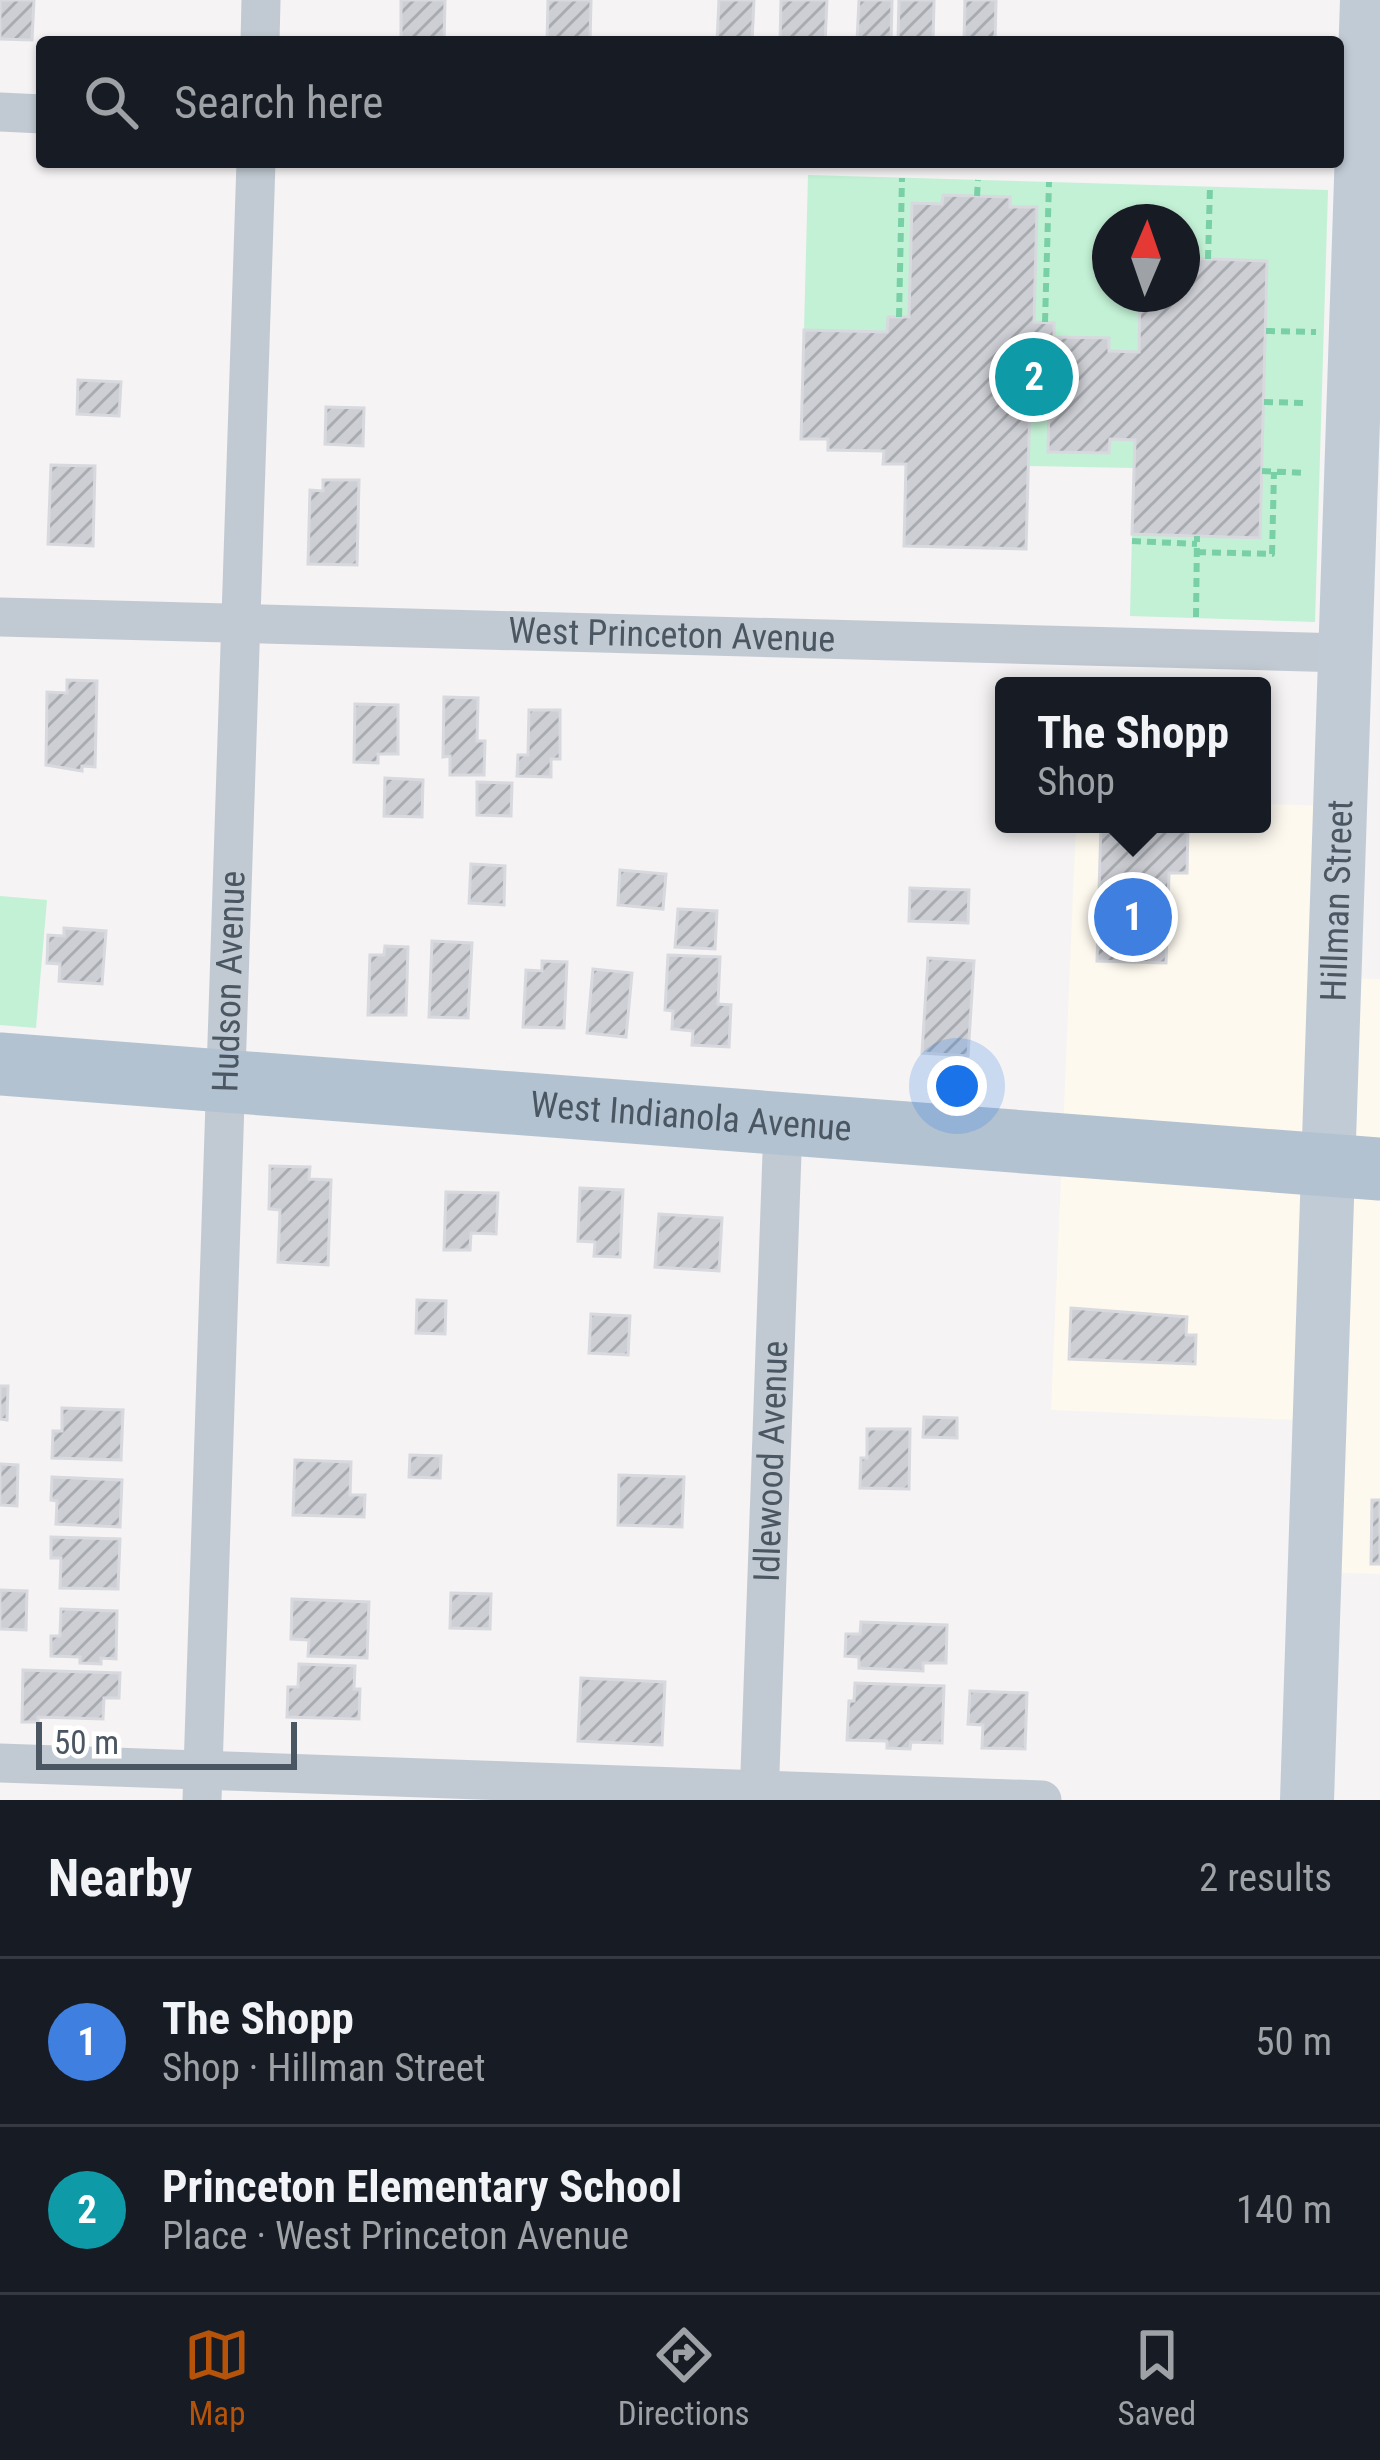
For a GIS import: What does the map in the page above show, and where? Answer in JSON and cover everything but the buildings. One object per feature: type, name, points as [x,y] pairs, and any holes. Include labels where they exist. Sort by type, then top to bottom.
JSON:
[{"type":"main road","name":"West Indianola Avenue","points":[[0,1064],[1354,1168]]},
{"type":"street","points":[[260,36],[261,0]]},
{"type":"street","name":"Hillman Street","points":[[1307,1800],[1354,1168],[1346,653],[1350,147],[1367,0]]},
{"type":"street","points":[[0,112],[36,113]]},
{"type":"street","name":"Hudson Avenue","points":[[203,1785],[256,168]]},
{"type":"street","name":"West Princeton Avenue","points":[[0,616],[1346,653]]},
{"type":"street","name":"Idlewood Avenue","points":[[759,1795],[783,1125]]},
{"type":"street","points":[[0,1762],[203,1785],[1042,1800]]},
{"type":"path","points":[[899,317],[902,178]]},
{"type":"path","points":[[977,196],[978,180]]},
{"type":"path","points":[[1046,322],[1049,182]]},
{"type":"path","points":[[1208,259],[1210,186]]},
{"type":"path","points":[[1266,331],[1324,332]]},
{"type":"path","points":[[1264,401],[1322,403]]},
{"type":"path","points":[[1262,471],[1350,490]]},
{"type":"path","points":[[1132,542],[1272,554],[1274,472]]},
{"type":"path","points":[[1196,618],[1197,544]]},
{"type":"shaded area","points":[[1271,804],[1340,806],[1338,978],[1380,979],[1380,1574],[1315,1572],[1319,1421],[1051,1410],[1076,833],[1271,833]]},
{"type":"green space","points":[[808,175],[1328,190],[1315,622],[1130,616],[1132,534],[1260,537],[1267,261],[1200,259],[1200,204],[1092,204],[1092,312],[1140,312],[1139,352],[1109,351],[1109,338],[1054,337],[1054,323],[1034,322],[1037,207],[1010,207],[1010,197],[943,195],[942,204],[912,203],[909,317],[887,332],[804,330]]},
{"type":"green space","points":[[1030,403],[1049,403],[1048,452],[1109,453],[1110,439],[1135,440],[1134,468],[1029,466]]},
{"type":"green space","points":[[0,896],[47,900],[36,1028],[0,1025]]},
{"type":"place","name":"Princeton Elementary School","points":[[1034,377]]},
{"type":"place","name":"The Shopp","points":[[1133,917]]}]
